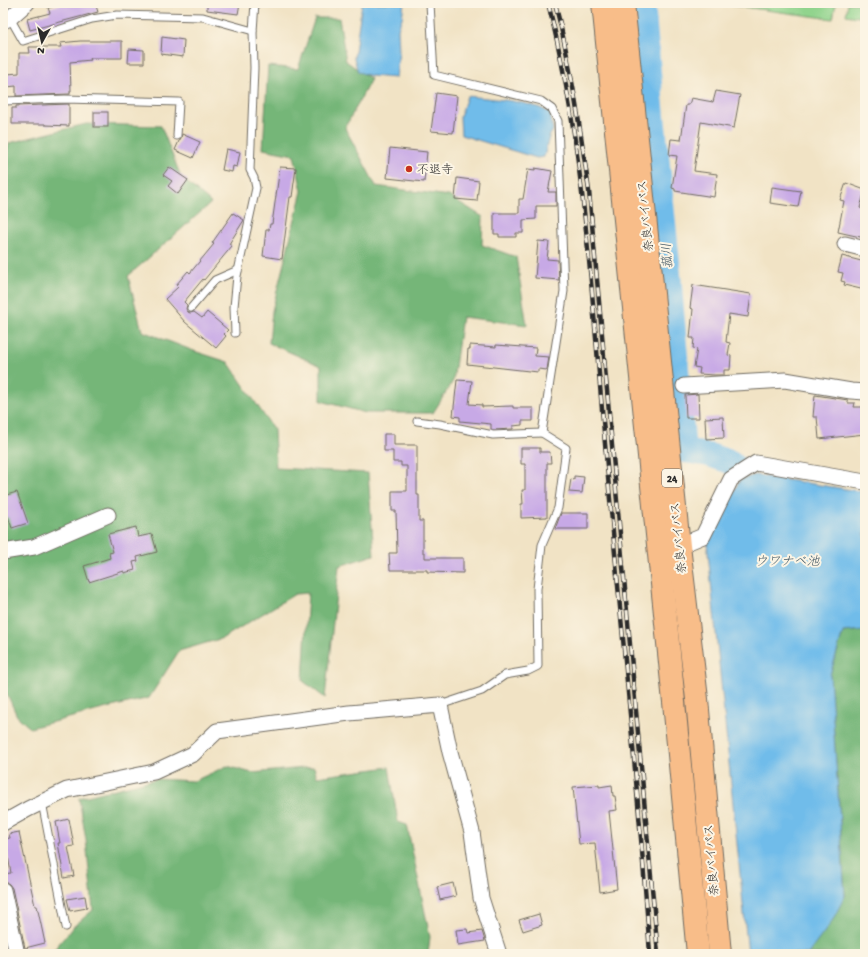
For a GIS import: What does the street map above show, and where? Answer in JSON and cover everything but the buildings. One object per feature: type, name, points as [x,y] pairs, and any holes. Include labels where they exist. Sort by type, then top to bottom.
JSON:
[{"type":"highway","name":"奈良バイパス","points":[[603,3],[698,954]]},
{"type":"highway","name":"奈良バイパス","points":[[623,3],[679,546],[697,699],[720,954]]},
{"type":"street","points":[[6,19],[27,3]]},
{"type":"street","points":[[846,244],[865,249]]},
{"type":"street","points":[[684,386],[785,380],[865,392]]},
{"type":"street","points":[[679,546],[703,536],[731,479],[756,463],[865,482]]},
{"type":"street","points":[[3,552],[34,547],[108,515]]},
{"type":"street","points":[[3,823],[67,790],[154,772],[193,754],[217,731],[349,713],[440,705],[450,752],[472,832],[481,898],[499,954]]},
{"type":"street","points":[[3,890],[17,954]]},
{"type":"lane","points":[[235,333],[234,307],[238,270],[256,188],[254,178],[250,170],[254,68],[254,3]]},
{"type":"lane","points":[[430,3],[434,75],[541,101],[552,109],[558,121],[564,291],[542,433]]},
{"type":"lane","points":[[6,19],[23,41],[92,19],[118,15],[203,17],[253,31]]},
{"type":"lane","points":[[3,101],[65,99],[179,102],[177,136]]},
{"type":"lane","points":[[191,308],[215,280],[238,270]]},
{"type":"lane","points":[[417,421],[440,424],[493,435],[542,433],[566,448],[558,508],[542,545],[541,552],[537,589],[538,666],[528,671],[505,675],[482,691],[440,705]]},
{"type":"lane","points":[[42,802],[66,927]]},
{"type":"green space","points":[[713,3],[836,3],[833,19]]},
{"type":"green space","points":[[848,3],[865,3],[865,18],[846,15]]},
{"type":"green space","points":[[315,18],[339,18],[346,61],[371,79],[345,128],[376,186],[449,196],[483,217],[482,245],[516,257],[527,325],[462,317],[453,381],[433,413],[366,413],[321,401],[321,366],[269,343],[272,311],[302,191],[294,155],[263,149],[268,66],[298,69]]},
{"type":"green space","points":[[86,124],[161,126],[181,177],[211,203],[128,276],[142,331],[228,362],[274,430],[276,468],[368,473],[374,555],[339,566],[325,698],[303,681],[308,593],[295,594],[223,638],[179,651],[149,698],[30,728],[17,716],[3,685],[3,162],[9,143]]},
{"type":"green space","points":[[865,630],[865,954],[808,954],[845,896],[830,675],[843,632]]},
{"type":"green space","points":[[227,766],[252,773],[314,767],[317,777],[389,767],[398,822],[407,825],[430,937],[428,954],[54,954],[53,951],[73,927],[93,910],[86,840],[79,798],[156,779],[194,781]]},
{"type":"water","points":[[362,3],[404,3],[402,18],[398,29],[399,51],[396,78],[371,76],[358,72],[354,58]]},
{"type":"water","points":[[467,96],[499,99],[532,105],[550,113],[553,130],[549,137],[544,157],[537,158],[461,135],[460,117]]},
{"type":"water","name":"ウワナベ池","points":[[755,475],[865,492],[865,630],[843,632],[830,675],[845,896],[831,923],[808,954],[748,954],[707,542],[740,480]]},
{"type":"waterway","name":"菰川","points":[[643,3],[668,262],[684,451],[709,455],[731,462],[737,468]]},
{"type":"railway","points":[[548,3],[570,109],[585,216],[634,758],[650,954]]},
{"type":"railway","points":[[555,3],[561,26],[579,120],[589,191],[658,954]]},
{"type":"place","name":"不退寺","points":[[409,169]]}]
